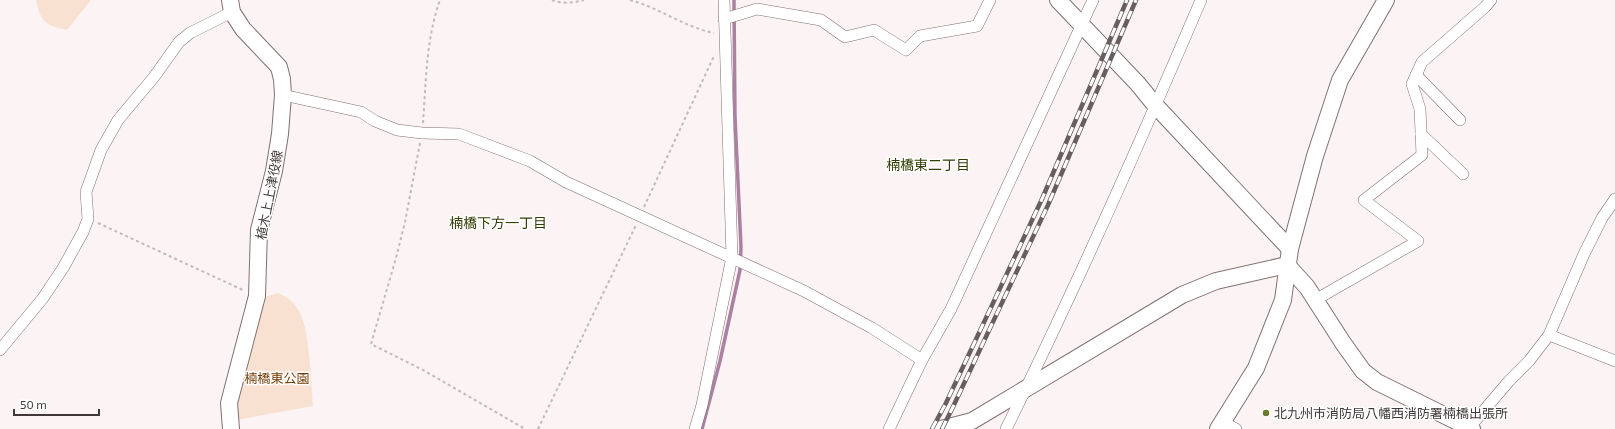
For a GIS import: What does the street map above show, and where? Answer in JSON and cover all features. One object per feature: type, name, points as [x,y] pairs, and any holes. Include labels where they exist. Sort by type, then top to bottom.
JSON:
[{"type":"street","points":[[695,429],[702,405],[732,257],[724,0]]},
{"type":"street","points":[[724,19],[757,9],[821,20],[845,37],[874,30],[906,50],[920,36],[977,26],[990,0]]},
{"type":"street","points":[[1058,0],[1138,84],[1155,105],[1290,249]]},
{"type":"street","points":[[889,429],[922,360],[951,309],[1093,0]]},
{"type":"street","points":[[1006,429],[1073,292],[1137,150],[1201,0]]},
{"type":"street","points":[[1226,426],[1256,368],[1283,300],[1290,249],[1315,156],[1340,80],[1386,0]]},
{"type":"street","points":[[1315,300],[1418,241],[1364,200],[1422,155],[1420,109],[1412,84],[1422,62],[1491,0]]},
{"type":"street","points":[[0,350],[43,298],[63,268],[83,232],[88,219],[86,192],[101,150],[118,120],[154,77],[179,42],[231,6]]},
{"type":"street","name":"植木上上津役線","points":[[231,6],[243,29],[279,67],[282,79],[283,95],[280,134],[274,171],[259,230],[257,296],[229,403],[231,429]]},
{"type":"street","points":[[1416,76],[1460,120]]},
{"type":"street","points":[[283,95],[361,112],[397,130],[422,133],[459,134],[530,161],[566,182],[804,290],[872,328],[922,360]]},
{"type":"street","points":[[1421,134],[1463,174]]},
{"type":"street","points":[[1287,265],[1307,287],[1343,344],[1363,371],[1377,382],[1470,428],[1509,381],[1529,361],[1549,335],[1584,254],[1602,218],[1615,199]]},
{"type":"street","points":[[941,429],[972,421],[1182,295],[1216,281],[1287,265]]},
{"type":"street","points":[[1549,335],[1615,360]]},
{"type":"path","points":[[440,0],[434,17],[428,57],[422,133],[405,222],[371,344],[424,370],[525,429]]},
{"type":"path","points":[[552,0],[556,2],[577,2],[584,0]]},
{"type":"path","points":[[630,0],[645,4],[699,30],[724,35]]},
{"type":"path","points":[[538,429],[640,216],[714,56]]},
{"type":"path","points":[[88,219],[257,296]]},
{"type":"green space","points":[[36,0],[91,0],[67,30],[45,22],[40,14]]},
{"type":"green space","name":"楠橋東公園","points":[[278,293],[288,298],[293,303],[298,309],[303,322],[310,358],[313,406],[237,420],[237,397],[262,302],[265,297]]},
{"type":"waterway","points":[[702,429],[720,361],[740,270],[741,247],[735,117],[734,0]]},
{"type":"railway","points":[[932,429],[946,403],[1042,199],[1127,0]]},
{"type":"railway","points":[[942,429],[1048,205],[1136,0]]},
{"type":"place","name":"北九州市消防局八幡西消防署楠橋出張所","points":[[1266,413]]},
{"type":"district","name":"楠橋東二丁目","points":[[928,164]]},
{"type":"district","name":"楠橋下方一丁目","points":[[498,222]]}]
